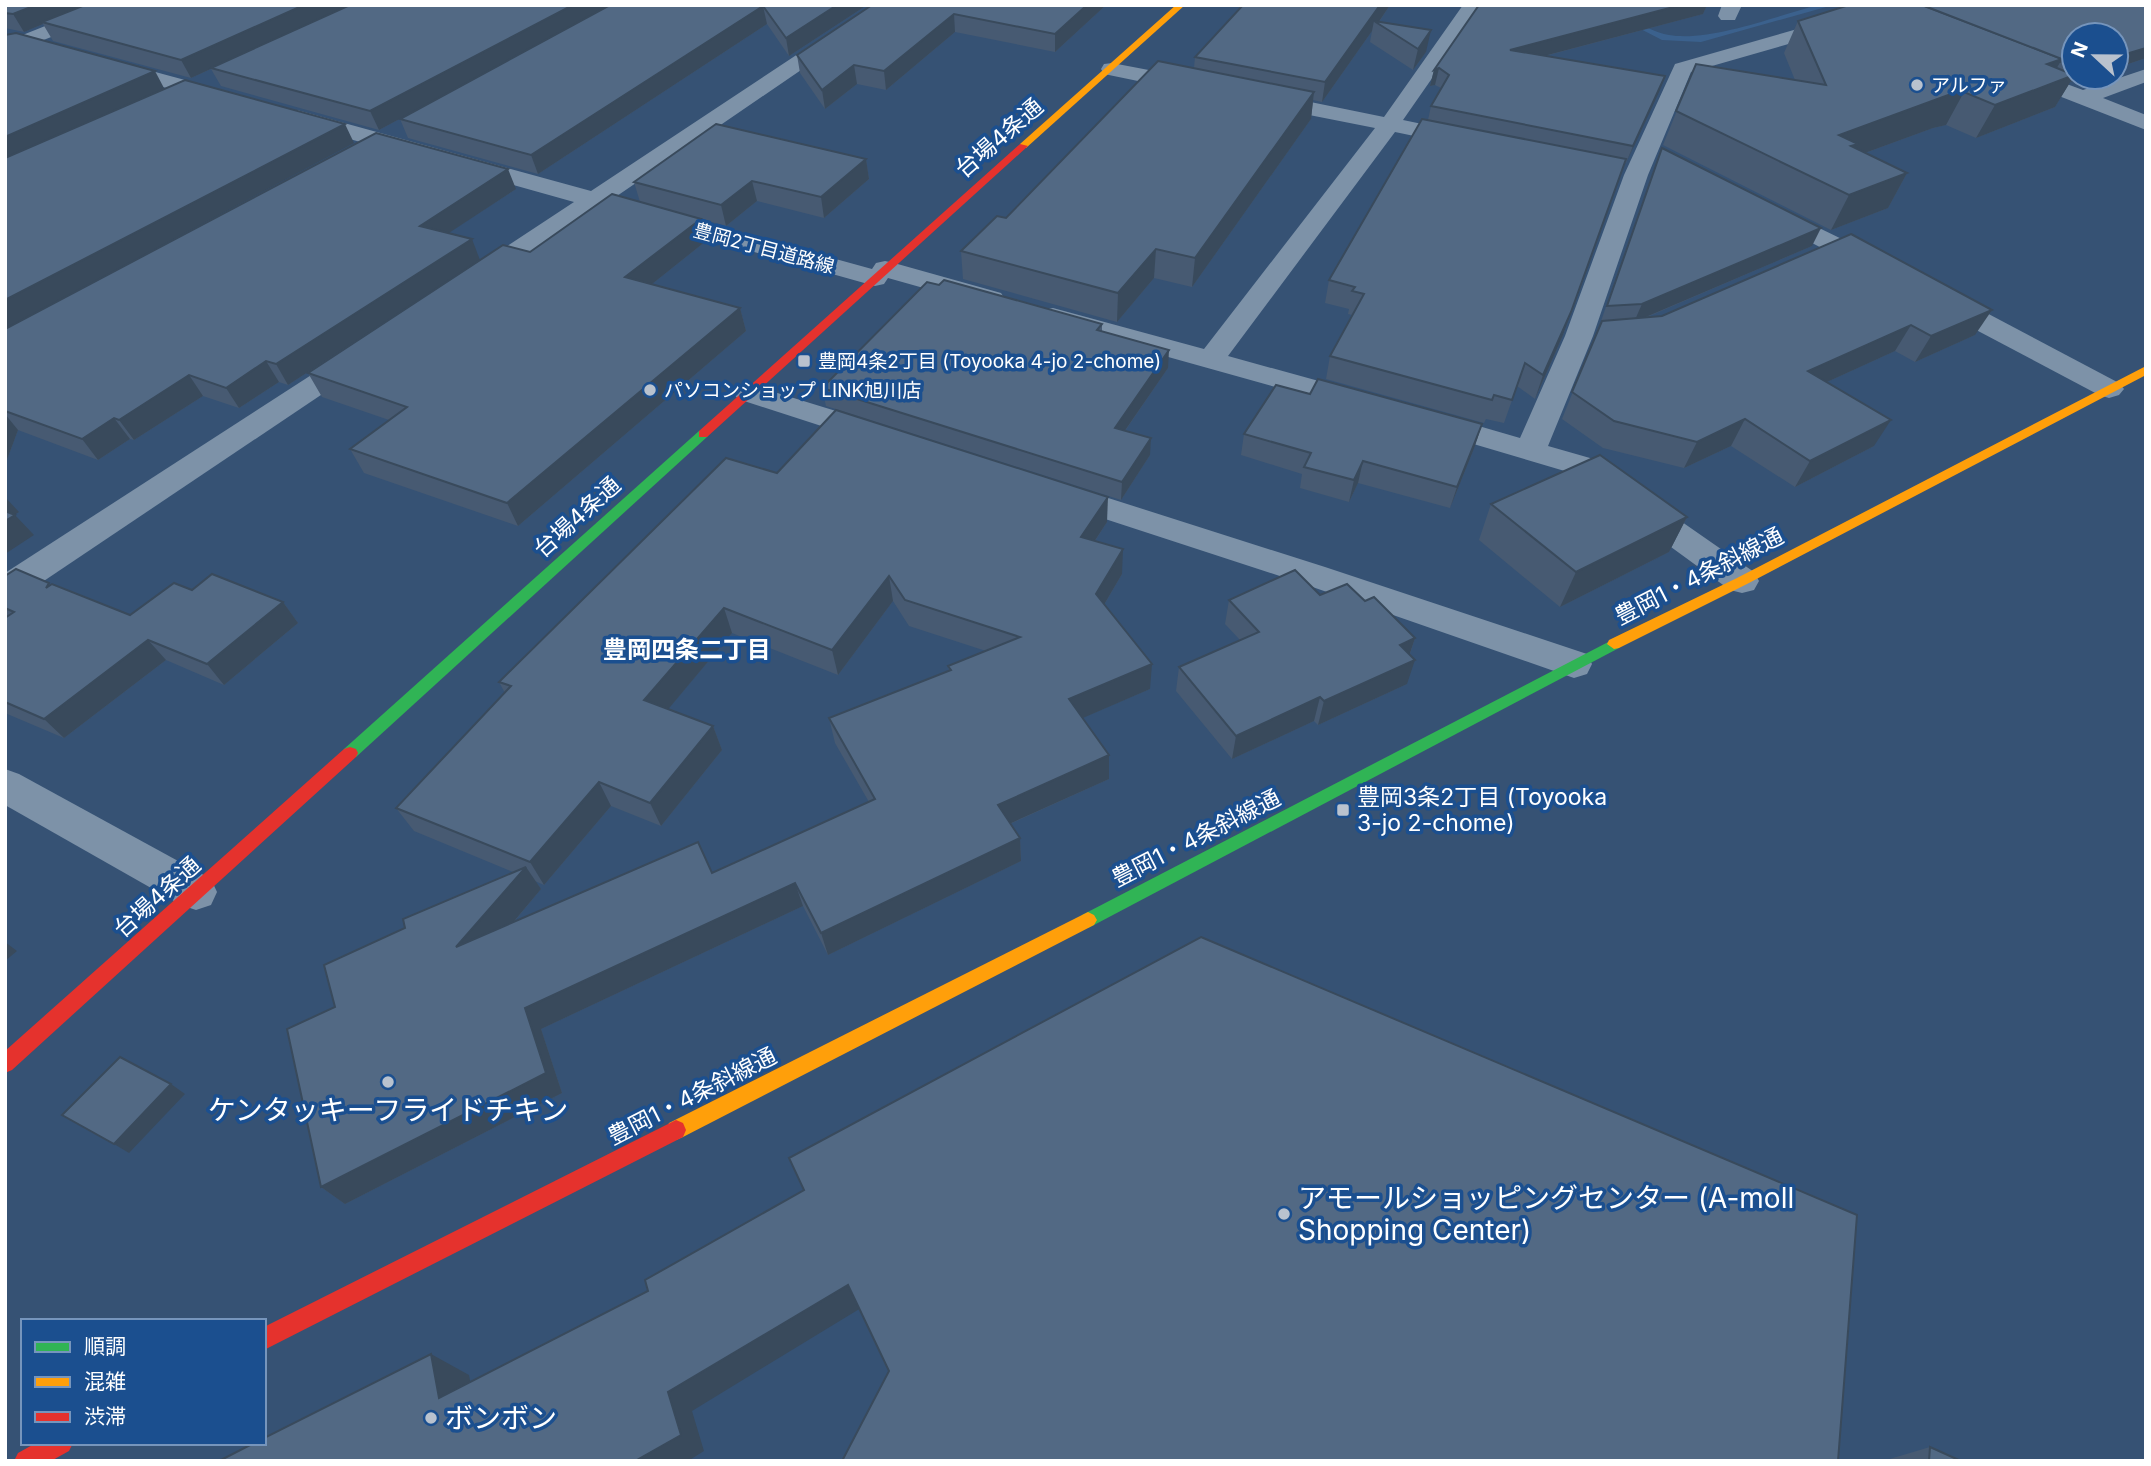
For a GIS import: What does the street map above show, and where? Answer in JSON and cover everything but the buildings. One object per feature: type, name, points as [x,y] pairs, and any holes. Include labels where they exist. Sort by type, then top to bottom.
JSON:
[{"type":"street","points":[[11,42],[116,5]]},
{"type":"street","points":[[455,293],[886,5]]},
{"type":"street","name":"台場4条通","points":[[5,1064],[1181,5]]},
{"type":"street","points":[[1210,360],[1389,125],[1473,5]]},
{"type":"street","points":[[1531,449],[1591,335],[1636,175],[1682,68],[1904,5]]},
{"type":"street","points":[[1872,14],[1910,29]]},
{"type":"street","points":[[11,42],[60,52]]},
{"type":"street","points":[[95,62],[242,102]]},
{"type":"street","points":[[1997,64],[2146,124]]},
{"type":"street","points":[[1112,69],[1218,90]]},
{"type":"street","points":[[2083,98],[2146,75]]},
{"type":"street","points":[[167,100],[216,77]]},
{"type":"street","points":[[1244,95],[1493,146]]},
{"type":"street","name":"豊岡2丁目道路線","points":[[281,113],[593,201],[1021,307],[1531,449],[1579,465],[1742,581]]},
{"type":"street","points":[[358,154],[407,128]]},
{"type":"street","points":[[1647,149],[1671,161]]},
{"type":"street","points":[[1610,169],[1636,175]]},
{"type":"street","points":[[1743,197],[1826,251],[1906,282],[2109,389]]},
{"type":"street","points":[[5,590],[386,338]]},
{"type":"street","name":"豊岡1・4条斜線通","points":[[266,1338],[1235,845],[1574,664],[1742,581],[2146,370]]},
{"type":"street","points":[[748,393],[901,442]]},
{"type":"street","points":[[1034,485],[1313,575],[1574,664]]},
{"type":"street","points":[[5,785],[196,892]]},
{"type":"street","points":[[26,1461],[57,1445]]},
{"type":"waterway","points":[[1598,5],[1665,38],[1701,39],[1829,5]]},
{"type":"traffic: fast","points":[[350,753],[703,434]]},
{"type":"traffic: fast","points":[[1088,920],[1614,644]]},
{"type":"traffic: slow","points":[[1023,146],[1181,5]]},
{"type":"traffic: slow","points":[[1614,644],[1742,581],[2146,370]]},
{"type":"traffic: slow","points":[[676,1130],[1088,920]]},
{"type":"traffic: jam","points":[[703,434],[1023,146]]},
{"type":"traffic: jam","points":[[5,1064],[350,753]]},
{"type":"traffic: jam","points":[[266,1338],[676,1130]]},
{"type":"traffic: jam","points":[[26,1461],[57,1445]]},
{"type":"place","name":"アルファ","points":[[1917,85]]},
{"type":"place","name":"豊岡4条2丁目 (Toyooka 4-jo 2-chome)","points":[[804,361]]},
{"type":"place","name":"パソコンショップ LINK旭川店","points":[[650,390]]},
{"type":"place","name":"豊岡3条2丁目 (Toyooka 3-jo 2-chome)","points":[[1343,810]]},
{"type":"place","name":"ケンタッキーフライドチキン","points":[[388,1082]]},
{"type":"place","name":"アモールショッピングセンター (A-moll Shopping Center)","points":[[1284,1214]]},
{"type":"place","name":"ボンボン","points":[[431,1418]]},
{"type":"district","name":"豊岡四条二丁目","points":[[687,650]]}]
